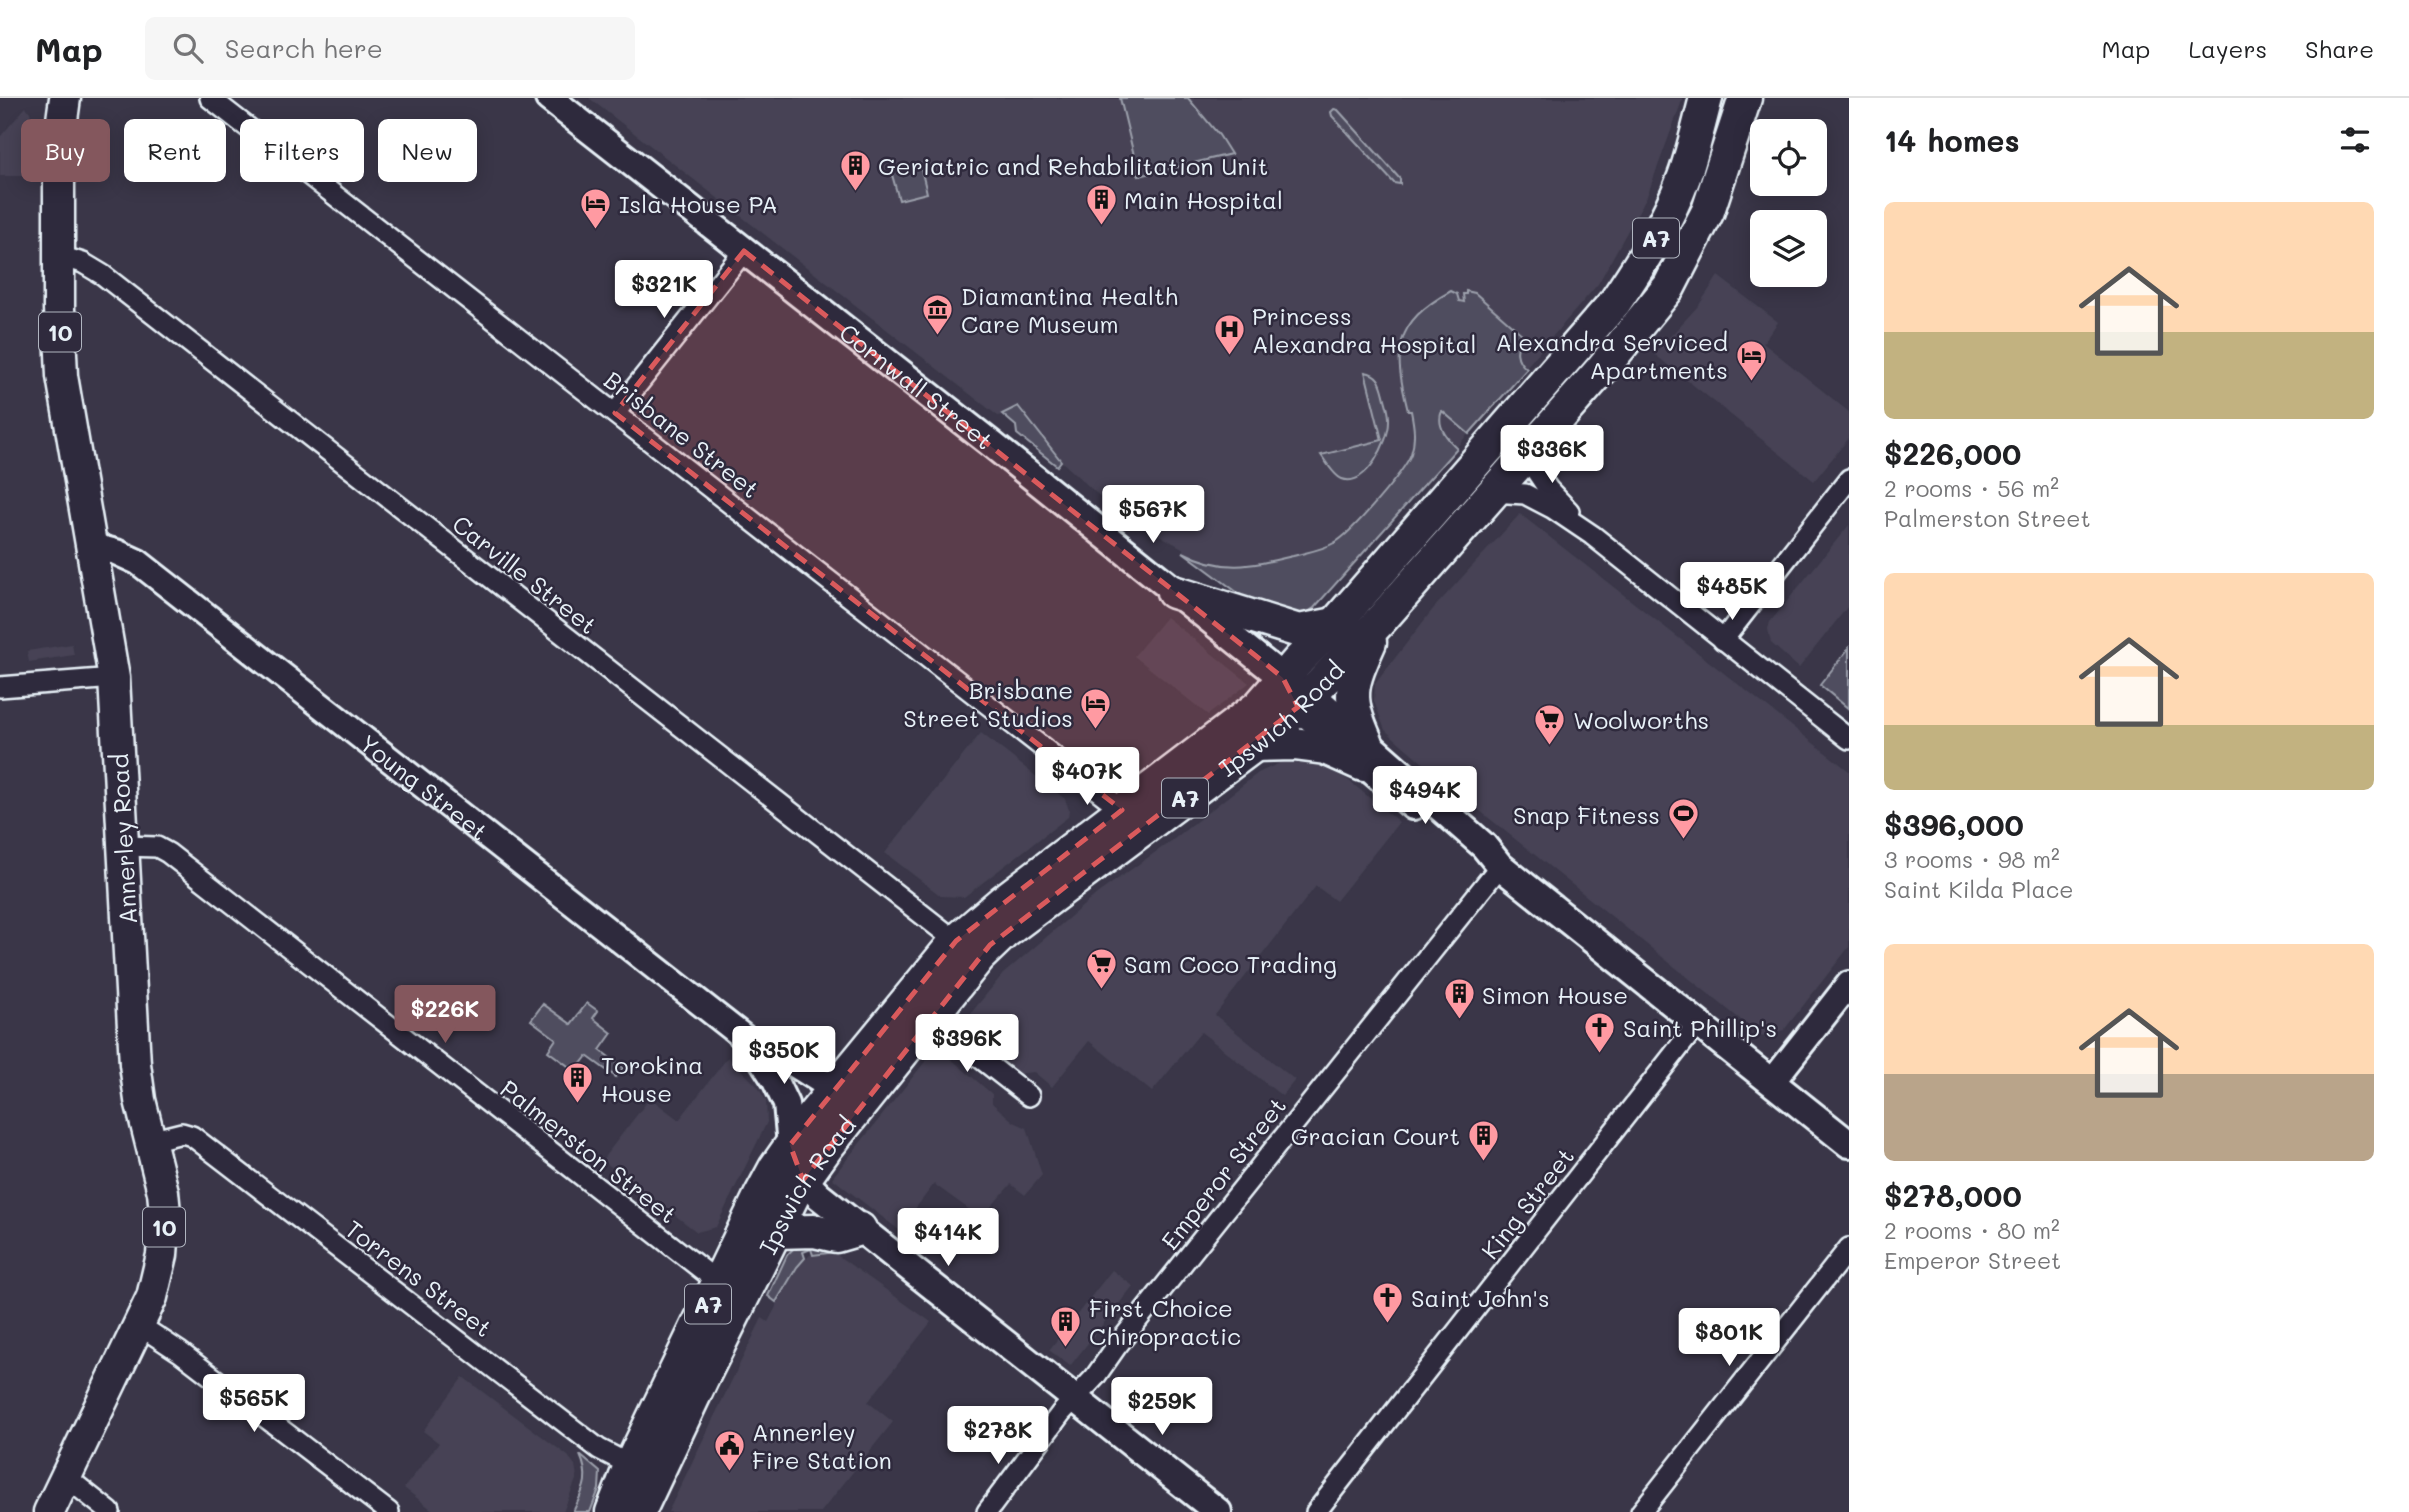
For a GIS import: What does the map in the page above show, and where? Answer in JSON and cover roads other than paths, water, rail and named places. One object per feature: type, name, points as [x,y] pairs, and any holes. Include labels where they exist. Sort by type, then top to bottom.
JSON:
[{"type":"highway","name":"Ipswich Road","points":[[639,1512],[643,1471],[718,1282],[760,1196],[790,1145],[956,941],[1002,902],[1259,706],[1335,625],[1615,302],[1653,245],[1672,207],[1685,175],[1706,98]]},
{"type":"highway","name":"Ipswich Road","points":[[612,1512],[643,1471],[803,1180],[930,1019],[990,945],[1255,745],[1305,700],[1378,622],[1601,370],[1669,287],[1708,211],[1745,98]]},
{"type":"highway","points":[[1173,592],[1299,631],[1335,625]]},
{"type":"highway","points":[[1255,745],[1294,744],[1365,754],[1354,714],[1352,687],[1378,622]]},
{"type":"highway","points":[[776,1232],[814,1231],[835,1236],[860,1229]]},
{"type":"main road","name":"Annerley Road","points":[[46,98],[52,119]]},
{"type":"main road","name":"Annerley Road","points":[[62,119],[65,98]]},
{"type":"main road","name":"Cornwall Street","points":[[549,98],[989,442],[1283,678],[1475,857],[1500,866],[1849,1143]]},
{"type":"main road","name":"Annerley Road","points":[[48,1512],[152,1297],[164,1234],[163,1192],[139,1100],[135,1064],[114,678],[62,376],[59,182]]},
{"type":"main road","points":[[790,1145],[803,1180],[819,1196],[1218,1512]]},
{"type":"street","name":"Brisbane Street","points":[[209,98],[1123,810]]},
{"type":"street","points":[[615,413],[744,251]]},
{"type":"street","name":"Carville Street","points":[[60,256],[83,262],[103,275],[956,941]]},
{"type":"street","points":[[1534,445],[1536,471],[1548,489],[1592,535]]},
{"type":"street","points":[[1723,640],[1849,479]]},
{"type":"street","points":[[1492,492],[1525,494],[1552,508],[1592,535],[1849,739]]},
{"type":"street","name":"Young Street","points":[[90,545],[123,554],[147,569],[750,1042],[778,1054],[835,1087]]},
{"type":"street","points":[[0,687],[114,678]]},
{"type":"street","name":"Palmerston Street","points":[[124,846],[156,847],[168,853],[718,1282]]},
{"type":"street","name":"Emperor Street","points":[[987,1512],[1061,1413],[1095,1377],[1500,866]]},
{"type":"street","points":[[1772,1082],[1849,985]]},
{"type":"street","points":[[930,1019],[1029,1096]]},
{"type":"street","name":"King Street","points":[[1316,1512],[1699,1023]]},
{"type":"street","name":"Young Street","points":[[750,1042],[786,1104],[790,1145]]},
{"type":"street","name":"Torrens Street","points":[[150,1141],[182,1133],[192,1136],[598,1449],[643,1471]]},
{"type":"street","points":[[1641,1512],[1849,1248]]},
{"type":"street","points":[[139,1325],[180,1352],[389,1512]]},
{"type":"street","points":[[66,1477],[110,1512]]},
{"type":"place","name":"Geriatric and Rehabilitation Unit","points":[[855,192]]},
{"type":"place","name":"Main Hospital","points":[[1101,226]]},
{"type":"place","name":"Isla House PA","points":[[596,230]]},
{"type":"place","name":"Diamantina Health Care Museum","points":[[938,336]]},
{"type":"place","name":"Princess Alexandra Hospital","points":[[1229,356]]},
{"type":"place","name":"Alexandra Serviced Apartments","points":[[1751,382]]},
{"type":"place","name":"Brisbane Street Studios","points":[[1096,730]]},
{"type":"place","name":"Woolworths","points":[[1550,746]]},
{"type":"place","name":"Snap Fitness","points":[[1683,841]]},
{"type":"place","name":"Sam Coco Trading","points":[[1101,990]]},
{"type":"place","name":"Simon House","points":[[1459,1021]]},
{"type":"place","name":"Saint Phillip's","points":[[1600,1054]]},
{"type":"place","name":"Torokina House","points":[[578,1105]]},
{"type":"place","name":"Gracian Court","points":[[1483,1162]]},
{"type":"place","name":"Saint John's","points":[[1388,1324]]},
{"type":"place","name":"First Choice Chiropractic","points":[[1066,1348]]},
{"type":"place","name":"Annerley Fire Station","points":[[729,1472]]}]
